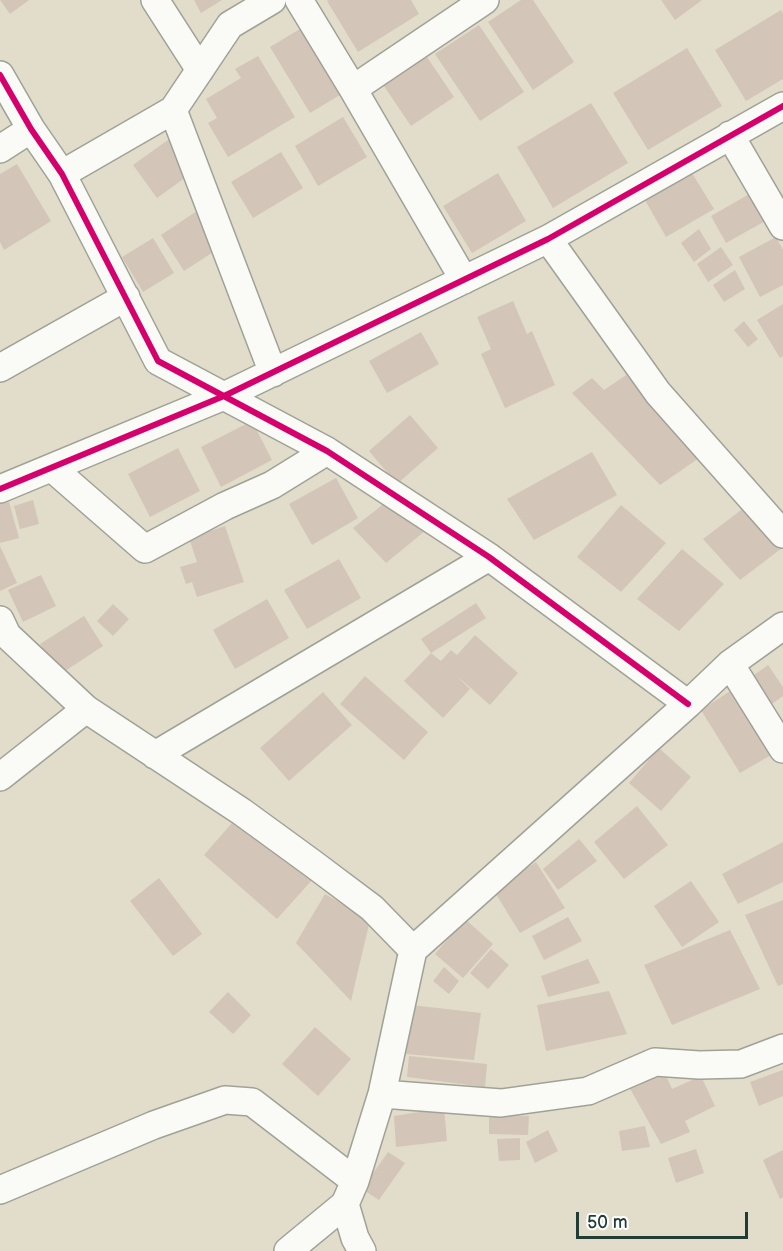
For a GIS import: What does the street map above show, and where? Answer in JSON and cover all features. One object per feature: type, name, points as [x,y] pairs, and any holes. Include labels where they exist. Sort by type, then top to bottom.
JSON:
[{"type":"street","points":[[155,0],[200,70]]},
{"type":"street","points":[[62,174],[173,110],[230,26],[272,0]]},
{"type":"street","points":[[299,0],[464,280]]},
{"type":"street","points":[[353,89],[485,0]]},
{"type":"street","points":[[0,75],[31,129],[62,174],[158,361],[327,452],[489,556],[688,704]]},
{"type":"street","points":[[0,489],[224,396],[548,239],[783,106]]},
{"type":"street","points":[[173,110],[273,372]]},
{"type":"street","points":[[0,149],[31,129]]},
{"type":"street","points":[[730,135],[783,226]]},
{"type":"street","points":[[548,239],[658,393],[783,534]]},
{"type":"street","points":[[0,368],[126,297]]},
{"type":"street","points":[[52,468],[145,549],[225,506],[272,484],[327,452]]},
{"type":"street","points":[[155,755],[489,556]]},
{"type":"street","points":[[0,620],[7,635],[86,709],[242,812],[372,908],[413,950]]},
{"type":"street","points":[[362,1251],[354,1238],[350,1192],[382,1094],[413,950],[730,664],[783,626]]},
{"type":"street","points":[[730,664],[783,749]]},
{"type":"street","points":[[0,777],[86,709]]},
{"type":"street","points":[[382,1094],[501,1103],[588,1091],[656,1062],[699,1065],[741,1064],[783,1048]]},
{"type":"street","points":[[0,1190],[153,1125],[225,1100],[252,1102],[350,1192]]},
{"type":"street","points":[[288,1251],[350,1192]]},
{"type":"building","points":[[0,0],[29,0],[10,14]]},
{"type":"building","points":[[194,0],[222,0],[201,13]]},
{"type":"building","points":[[411,0],[419,14],[358,52],[327,1]]},
{"type":"building","points":[[521,0],[533,0],[574,62],[533,90],[488,22]]},
{"type":"building","points":[[661,0],[702,0],[675,20]]},
{"type":"building","points":[[781,10],[783,14],[783,79],[746,101],[715,50]]},
{"type":"building","points":[[479,25],[524,92],[480,121],[435,54]]},
{"type":"building","points":[[300,29],[340,95],[310,113],[270,47]]},
{"type":"building","points":[[687,48],[722,106],[648,150],[613,93]]},
{"type":"building","points":[[258,56],[295,117],[228,157],[208,123],[217,118],[206,99],[241,78],[235,69]]},
{"type":"building","points":[[427,57],[454,97],[411,126],[384,86]]},
{"type":"building","points":[[591,103],[628,163],[553,208],[517,147]]},
{"type":"building","points":[[343,117],[367,157],[318,186],[295,146]]},
{"type":"building","points":[[172,137],[196,170],[157,198],[133,165]]},
{"type":"building","points":[[281,152],[303,188],[253,218],[231,182]]},
{"type":"building","points":[[17,164],[51,221],[4,250],[0,242],[0,174]]},
{"type":"building","points":[[498,173],[526,221],[472,253],[443,206]]},
{"type":"building","points":[[692,173],[714,209],[666,237],[645,200]]},
{"type":"building","points":[[751,193],[767,220],[726,243],[711,216]]},
{"type":"building","points":[[197,211],[221,247],[184,271],[161,235]]},
{"type":"building","points":[[699,229],[711,249],[694,262],[681,243]]},
{"type":"building","points":[[776,237],[783,250],[783,285],[760,297],[739,257]]},
{"type":"building","points":[[153,238],[174,273],[143,292],[122,257]]},
{"type":"building","points":[[721,247],[733,265],[708,282],[697,264]]},
{"type":"building","points":[[735,270],[745,289],[724,302],[713,285]]},
{"type":"building","points":[[513,301],[527,334],[532,331],[555,385],[505,408],[481,354],[491,349],[477,317]]},
{"type":"building","points":[[783,304],[783,356],[780,358],[757,320]]},
{"type":"building","points":[[744,321],[758,339],[748,347],[734,330]]},
{"type":"building","points":[[421,332],[439,364],[387,393],[369,361]]},
{"type":"building","points":[[626,375],[702,456],[660,485],[572,393],[592,378],[604,390]]},
{"type":"building","points":[[410,415],[438,448],[397,484],[369,451]]},
{"type":"building","points":[[252,421],[272,460],[221,487],[201,447]]},
{"type":"building","points":[[178,448],[200,491],[150,517],[128,474]]},
{"type":"building","points":[[592,452],[617,495],[534,540],[507,499]]},
{"type":"building","points":[[336,478],[358,518],[312,545],[289,504]]},
{"type":"building","points":[[391,498],[425,531],[386,563],[353,528]]},
{"type":"building","points":[[33,500],[39,524],[20,529],[14,506]]},
{"type":"building","points":[[9,502],[19,538],[0,543],[0,504]]},
{"type":"building","points":[[621,505],[666,543],[621,592],[577,557]]},
{"type":"building","points":[[745,507],[782,548],[740,580],[703,539]]},
{"type":"building","points":[[225,526],[244,582],[197,597],[192,582],[186,584],[180,567],[197,562],[189,538]]},
{"type":"building","points":[[0,546],[17,583],[0,591]]},
{"type":"building","points":[[682,549],[724,584],[679,631],[637,599]]},
{"type":"building","points":[[339,559],[361,598],[307,629],[284,590]]},
{"type":"building","points":[[41,575],[56,606],[23,622],[8,590]]},
{"type":"building","points":[[267,599],[289,638],[235,669],[213,630]]},
{"type":"building","points":[[476,603],[486,618],[431,653],[421,639]]},
{"type":"building","points":[[113,604],[129,619],[113,636],[97,621]]},
{"type":"building","points":[[84,616],[103,646],[59,675],[40,644]]},
{"type":"building","points":[[475,635],[518,673],[490,705],[456,675],[470,689],[443,718],[404,681],[431,653],[441,661],[451,650],[457,655]]},
{"type":"building","points":[[768,665],[783,687],[783,696],[765,709],[747,680]]},
{"type":"building","points":[[365,676],[428,732],[404,760],[340,704]]},
{"type":"building","points":[[738,686],[778,751],[740,773],[701,710]]},
{"type":"building","points":[[323,692],[352,725],[289,781],[260,748]]},
{"type":"building","points":[[659,748],[691,777],[661,811],[629,783]]},
{"type":"building","points":[[637,806],[668,845],[624,879],[594,842]]},
{"type":"building","points":[[239,815],[312,880],[277,919],[204,855]]},
{"type":"building","points":[[579,839],[597,861],[558,890],[543,869]]},
{"type":"building","points":[[783,842],[783,882],[738,904],[722,874]]},
{"type":"building","points":[[536,862],[565,908],[520,933],[494,891]]},
{"type":"building","points":[[159,878],[202,934],[173,956],[130,901]]},
{"type":"building","points":[[691,881],[719,922],[682,947],[654,906]]},
{"type":"building","points":[[325,894],[370,920],[351,1001],[296,943]]},
{"type":"building","points":[[783,900],[783,984],[778,986],[745,915]]},
{"type":"building","points":[[568,917],[582,941],[544,960],[532,936]]},
{"type":"building","points":[[465,919],[493,944],[463,978],[435,954]]},
{"type":"building","points":[[730,930],[760,989],[672,1025],[644,965]]},
{"type":"building","points":[[491,949],[509,965],[488,989],[470,973]]},
{"type":"building","points":[[588,959],[600,983],[548,997],[541,976]]},
{"type":"building","points":[[444,967],[459,981],[449,994],[433,981]]},
{"type":"building","points":[[609,991],[627,1034],[546,1051],[537,1005]]},
{"type":"building","points":[[228,992],[251,1015],[233,1034],[209,1012]]},
{"type":"building","points":[[411,1005],[481,1013],[474,1060],[406,1054]]},
{"type":"building","points":[[315,1027],[351,1059],[318,1096],[282,1064]]},
{"type":"building","points":[[409,1056],[487,1064],[485,1087],[407,1077]]},
{"type":"building","points":[[663,1069],[672,1089],[701,1076],[715,1106],[685,1121],[690,1132],[661,1144],[628,1085]]},
{"type":"building","points":[[783,1070],[783,1096],[759,1106],[750,1082]]},
{"type":"building","points":[[444,1108],[447,1141],[396,1147],[394,1116]]},
{"type":"building","points":[[489,1115],[529,1116],[528,1135],[489,1134]]},
{"type":"building","points":[[645,1126],[650,1147],[622,1151],[619,1131]]},
{"type":"building","points":[[548,1130],[558,1151],[535,1163],[526,1142]]},
{"type":"building","points":[[520,1138],[520,1160],[499,1161],[497,1139]]},
{"type":"building","points":[[696,1149],[704,1173],[676,1183],[668,1158]]},
{"type":"building","points":[[783,1150],[783,1197],[780,1199],[763,1160]]},
{"type":"building","points":[[388,1152],[405,1163],[379,1200],[362,1189]]},
{"type":"cycle path","points":[[0,75],[31,129],[62,174],[158,361],[327,451],[489,557],[688,704]]},
{"type":"cycle path","points":[[0,489],[224,396],[548,239],[783,106]]}]
